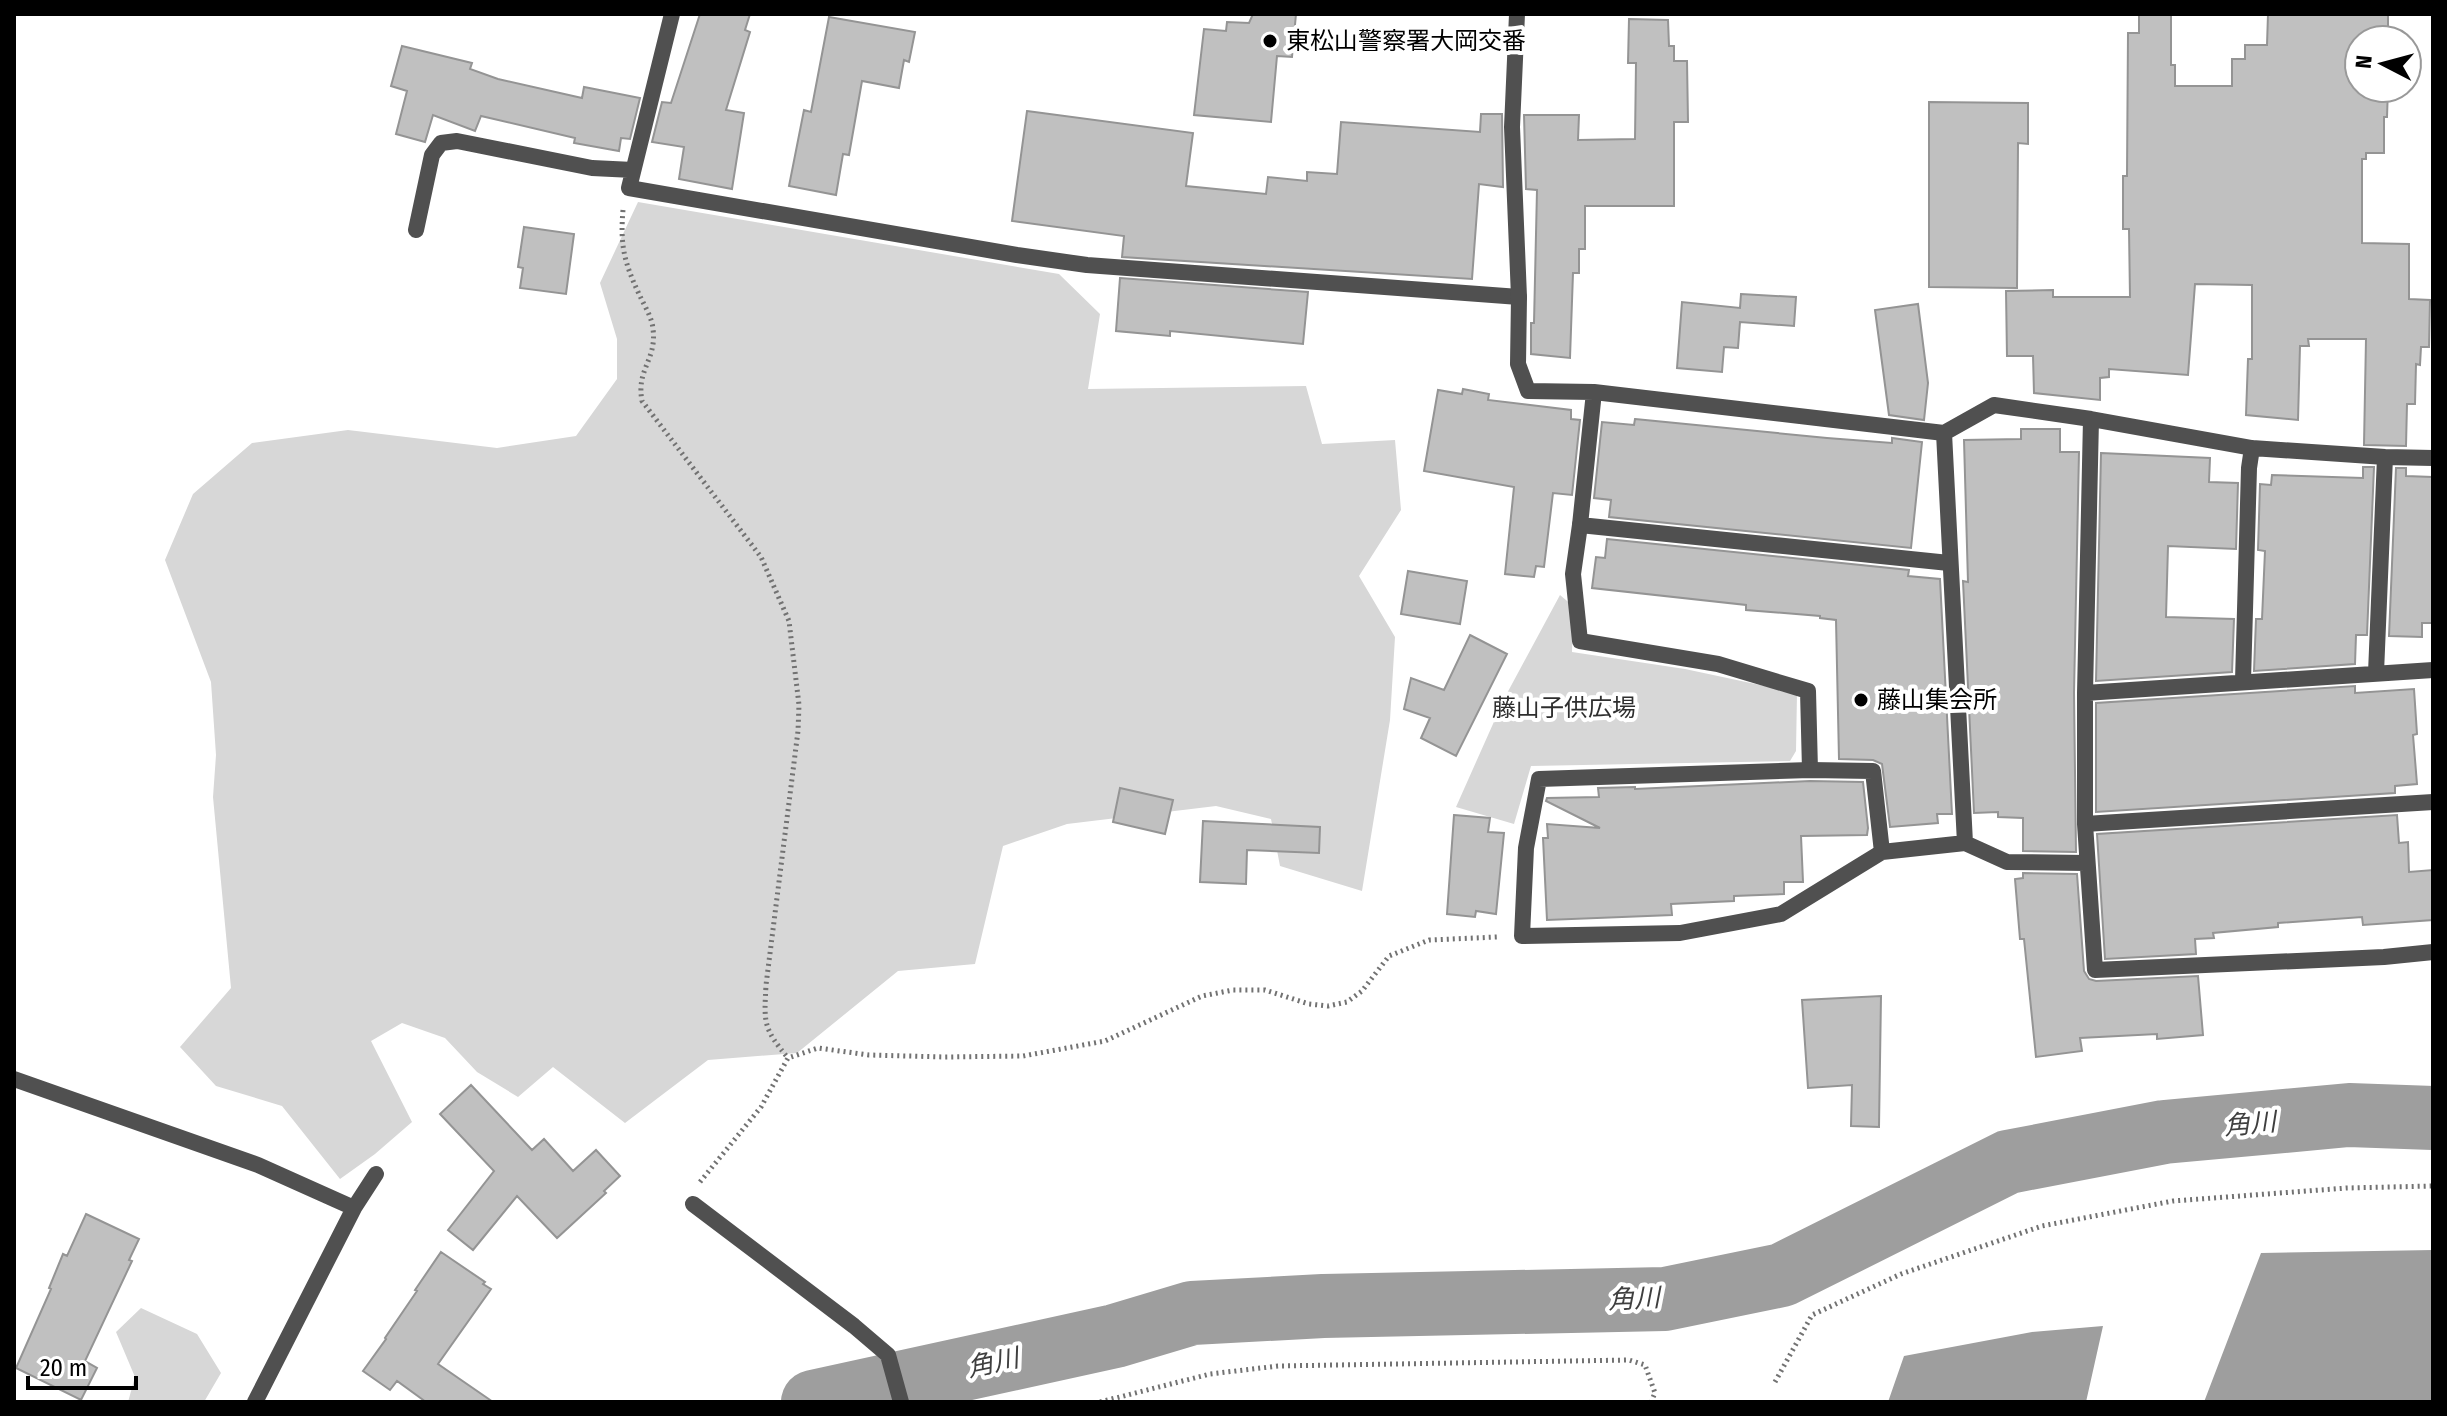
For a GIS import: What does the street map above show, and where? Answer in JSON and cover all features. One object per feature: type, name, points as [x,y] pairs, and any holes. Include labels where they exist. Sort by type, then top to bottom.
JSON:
[{"type":"street","points":[[672,14],[629,188],[1087,265],[1519,297]]},
{"type":"street","points":[[1517,14],[1512,127],[1519,297],[1518,364],[1528,391],[1594,392],[1944,433],[1994,405],[2252,448],[2433,458]]},
{"type":"street","points":[[416,230],[432,155],[441,143],[457,141],[592,168],[633,170]]},
{"type":"street","points":[[1594,392],[1573,574],[1580,641],[1718,664],[1808,691],[1810,770]]},
{"type":"street","points":[[2091,419],[2085,824],[2095,970],[2433,952]]},
{"type":"street","points":[[1944,433],[1965,843]]},
{"type":"street","points":[[2243,681],[2252,448]]},
{"type":"street","points":[[2376,673],[2385,457]]},
{"type":"street","points":[[1580,525],[1949,563]]},
{"type":"street","points":[[2085,693],[2433,670]]},
{"type":"street","points":[[1882,852],[1873,771],[1810,770],[1539,779],[1526,848],[1522,936],[1680,933],[1781,914],[1882,852],[1965,843],[2007,862],[2086,863]]},
{"type":"street","points":[[2085,824],[2433,802]]},
{"type":"street","points":[[14,1079],[258,1165],[354,1208]]},
{"type":"street","points":[[255,1402],[354,1208],[376,1174]]},
{"type":"street","points":[[693,1204],[888,1355],[901,1402]]},
{"type":"path","points":[[629,188],[623,211],[622,252],[653,325],[654,349],[639,386],[642,401],[761,557],[789,621],[799,705],[798,731],[764,1013],[769,1035],[788,1058]]},
{"type":"path","points":[[693,1204],[697,1185],[761,1107],[788,1058],[818,1048],[869,1055],[1023,1056],[1105,1041],[1202,996],[1233,990],[1265,990],[1309,1004],[1328,1006],[1347,1002],[1362,991],[1389,956],[1429,940],[1522,936]]},
{"type":"path","points":[[1775,1382],[1812,1315],[1901,1274],[2042,1226],[2173,1201],[2347,1188],[2433,1186]]},
{"type":"path","points":[[1100,1402],[1210,1374],[1278,1366],[1629,1360],[1645,1365],[1655,1393],[1651,1402]]},
{"type":"green space","points":[[638,202],[1059,274],[1100,314],[1088,389],[1306,386],[1322,444],[1395,440],[1401,510],[1359,576],[1395,637],[1390,720],[1362,891],[1280,866],[1271,819],[1216,806],[1067,824],[1003,846],[975,964],[898,971],[797,1053],[708,1060],[625,1123],[553,1067],[518,1097],[477,1072],[445,1038],[402,1023],[371,1041],[412,1122],[340,1179],[282,1106],[216,1086],[180,1047],[231,988],[213,797],[216,755],[211,682],[165,560],[193,494],[252,443],[348,430],[497,448],[576,436],[617,379],[617,339],[600,283]]},
{"type":"green space","name":"藤山子供広場","points":[[1560,595],[1573,606],[1572,652],[1685,669],[1797,693],[1796,751],[1790,761],[1531,766],[1514,824],[1456,807],[1505,697]]},
{"type":"green space","points":[[141,1308],[197,1334],[221,1373],[204,1402],[128,1402],[135,1377],[116,1332]]},
{"type":"shaded area","points":[[2433,1250],[2433,1402],[2204,1402],[2261,1253]]},
{"type":"shaded area","points":[[2103,1326],[2086,1402],[1888,1402],[1904,1356],[2032,1332]]},
{"type":"building","points":[[700,14],[750,14],[745,30],[750,32],[726,110],[744,113],[732,189],[679,179],[684,147],[652,142],[662,102],[671,103]]},
{"type":"building","points":[[1253,14],[1296,14],[1292,57],[1277,56],[1271,122],[1194,115],[1204,29],[1226,31],[1227,22],[1249,23]]},
{"type":"building","points":[[2139,14],[2171,14],[2171,65],[2175,65],[2175,86],[2232,86],[2232,59],[2245,59],[2245,45],[2267,45],[2268,14],[2388,14],[2388,24],[2343,24],[2343,104],[2387,104],[2387,117],[2384,117],[2384,153],[2366,153],[2366,159],[2362,159],[2362,243],[2409,244],[2409,299],[2430,300],[2429,347],[2421,347],[2420,365],[2416,364],[2415,404],[2407,404],[2406,446],[2364,445],[2366,339],[2308,339],[2309,346],[2300,346],[2298,420],[2246,415],[2248,359],[2252,359],[2252,285],[2195,284],[2188,375],[2109,369],[2109,377],[2100,378],[2100,400],[2034,393],[2033,356],[2007,356],[2006,291],[2053,290],[2053,297],[2130,297],[2129,229],[2123,229],[2123,176],[2127,176],[2128,33],[2139,33]]},
{"type":"building","points":[[829,17],[915,32],[909,62],[904,60],[899,88],[862,81],[849,155],[843,154],[836,195],[789,186],[804,110],[811,112]]},
{"type":"building","points":[[1629,19],[1668,20],[1669,46],[1674,46],[1674,61],[1687,61],[1688,122],[1674,122],[1674,206],[1585,206],[1585,249],[1579,249],[1579,273],[1573,273],[1570,358],[1531,354],[1537,190],[1526,189],[1524,115],[1579,115],[1578,140],[1635,139],[1636,63],[1628,63]]},
{"type":"building","points":[[402,46],[472,63],[470,69],[498,79],[582,98],[584,87],[640,98],[630,139],[621,138],[619,151],[574,143],[575,138],[481,116],[475,131],[433,115],[425,142],[396,134],[407,91],[391,86]]},
{"type":"building","points":[[1929,102],[2028,103],[2028,144],[2018,143],[2017,288],[1929,287]]},
{"type":"building","points":[[1027,111],[1193,133],[1186,186],[1266,194],[1268,177],[1307,181],[1307,172],[1337,174],[1341,122],[1480,132],[1481,114],[1502,114],[1503,187],[1479,184],[1472,279],[1122,257],[1124,236],[1012,221]]},
{"type":"building","points":[[524,227],[574,234],[566,294],[520,288],[523,268],[518,267]]},
{"type":"building","points":[[1120,278],[1308,292],[1303,344],[1170,331],[1170,336],[1116,331]]},
{"type":"building","points":[[1741,294],[1796,297],[1794,326],[1740,322],[1738,348],[1724,347],[1722,372],[1677,368],[1682,302],[1740,308]]},
{"type":"building","points":[[1918,304],[1928,383],[1924,420],[1889,415],[1875,310]]},
{"type":"building","points":[[1463,389],[1489,394],[1488,400],[1571,410],[1571,419],[1580,420],[1572,495],[1553,493],[1544,567],[1536,566],[1534,577],[1505,574],[1514,487],[1424,471],[1438,390],[1462,394]]},
{"type":"building","points":[[1635,419],[1827,438],[1892,443],[1892,438],[1922,442],[1911,548],[1609,517],[1611,500],[1594,498],[1602,422],[1634,425]]},
{"type":"building","points":[[2021,429],[2060,429],[2060,452],[2079,452],[2074,693],[2076,852],[2023,851],[2023,818],[1998,817],[1998,812],[1974,813],[1963,581],[1968,582],[1964,440],[2021,439]]},
{"type":"building","points":[[2101,453],[2210,458],[2209,482],[2238,483],[2236,549],[2168,546],[2166,617],[2234,619],[2232,672],[2096,681]]},
{"type":"building","points":[[2363,467],[2374,467],[2367,635],[2356,635],[2355,664],[2254,671],[2256,619],[2262,619],[2265,551],[2258,550],[2260,484],[2271,485],[2272,475],[2363,478]]},
{"type":"building","points":[[2396,468],[2406,468],[2406,476],[2432,477],[2433,623],[2422,623],[2422,637],[2389,636]]},
{"type":"building","points":[[1607,539],[1909,570],[1908,576],[1940,579],[1952,814],[1937,814],[1938,823],[1890,827],[1882,764],[1873,760],[1839,759],[1836,620],[1746,610],[1746,605],[1592,588],[1596,557],[1605,558]]},
{"type":"building","points":[[1408,571],[1467,581],[1460,624],[1401,614]]},
{"type":"building","points":[[1470,635],[1507,654],[1456,756],[1421,738],[1430,718],[1404,709],[1411,678],[1444,690]]},
{"type":"building","points":[[2355,686],[2355,693],[2414,689],[2417,734],[2413,735],[2417,784],[2395,786],[2395,793],[2096,812],[2096,703]]},
{"type":"building","points":[[1863,782],[1867,835],[1801,836],[1803,882],[1784,882],[1784,894],[1734,896],[1734,901],[1671,904],[1672,915],[1547,920],[1543,838],[1548,838],[1547,824],[1600,828],[1546,801],[1547,798],[1599,797],[1598,788]]},
{"type":"building","points":[[1120,788],[1173,800],[1165,834],[1113,822]]},
{"type":"building","points":[[1454,815],[1490,818],[1488,832],[1504,833],[1496,914],[1476,911],[1475,917],[1447,914]]},
{"type":"building","points":[[2397,815],[2399,843],[2408,842],[2409,872],[2433,870],[2433,920],[2363,925],[2362,917],[2278,923],[2278,927],[2213,933],[2214,938],[2195,939],[2196,954],[2105,959],[2097,834]]},
{"type":"building","points":[[1203,821],[1320,827],[1319,853],[1247,850],[1246,884],[1200,882]]},
{"type":"building","points":[[2023,873],[2077,874],[2084,971],[2089,979],[2198,976],[2203,1035],[2157,1039],[2157,1034],[2080,1038],[2082,1051],[2036,1057],[2015,879],[2023,878]]},
{"type":"building","points":[[1881,996],[1879,1127],[1851,1126],[1852,1085],[1808,1088],[1802,1000]]},
{"type":"building","points":[[471,1085],[532,1150],[544,1139],[573,1171],[596,1150],[620,1176],[557,1238],[517,1196],[473,1250],[448,1230],[494,1171],[440,1114]]},
{"type":"building","points":[[86,1214],[139,1239],[129,1260],[132,1261],[85,1361],[97,1368],[81,1400],[16,1368],[63,1254],[67,1256]]},
{"type":"building","points":[[441,1252],[491,1289],[438,1364],[493,1402],[426,1402],[397,1381],[390,1390],[363,1371]]},
{"type":"waterway","name":"角川","points":[[813,1402],[1115,1336],[1192,1313],[1323,1306],[1665,1299],[1782,1275],[2008,1162],[2164,1132],[2349,1115],[2433,1118]]},
{"type":"place","name":"東松山警察署大岡交番","points":[[1270,41]]},
{"type":"place","name":"藤山集会所","points":[[1861,700]]}]
